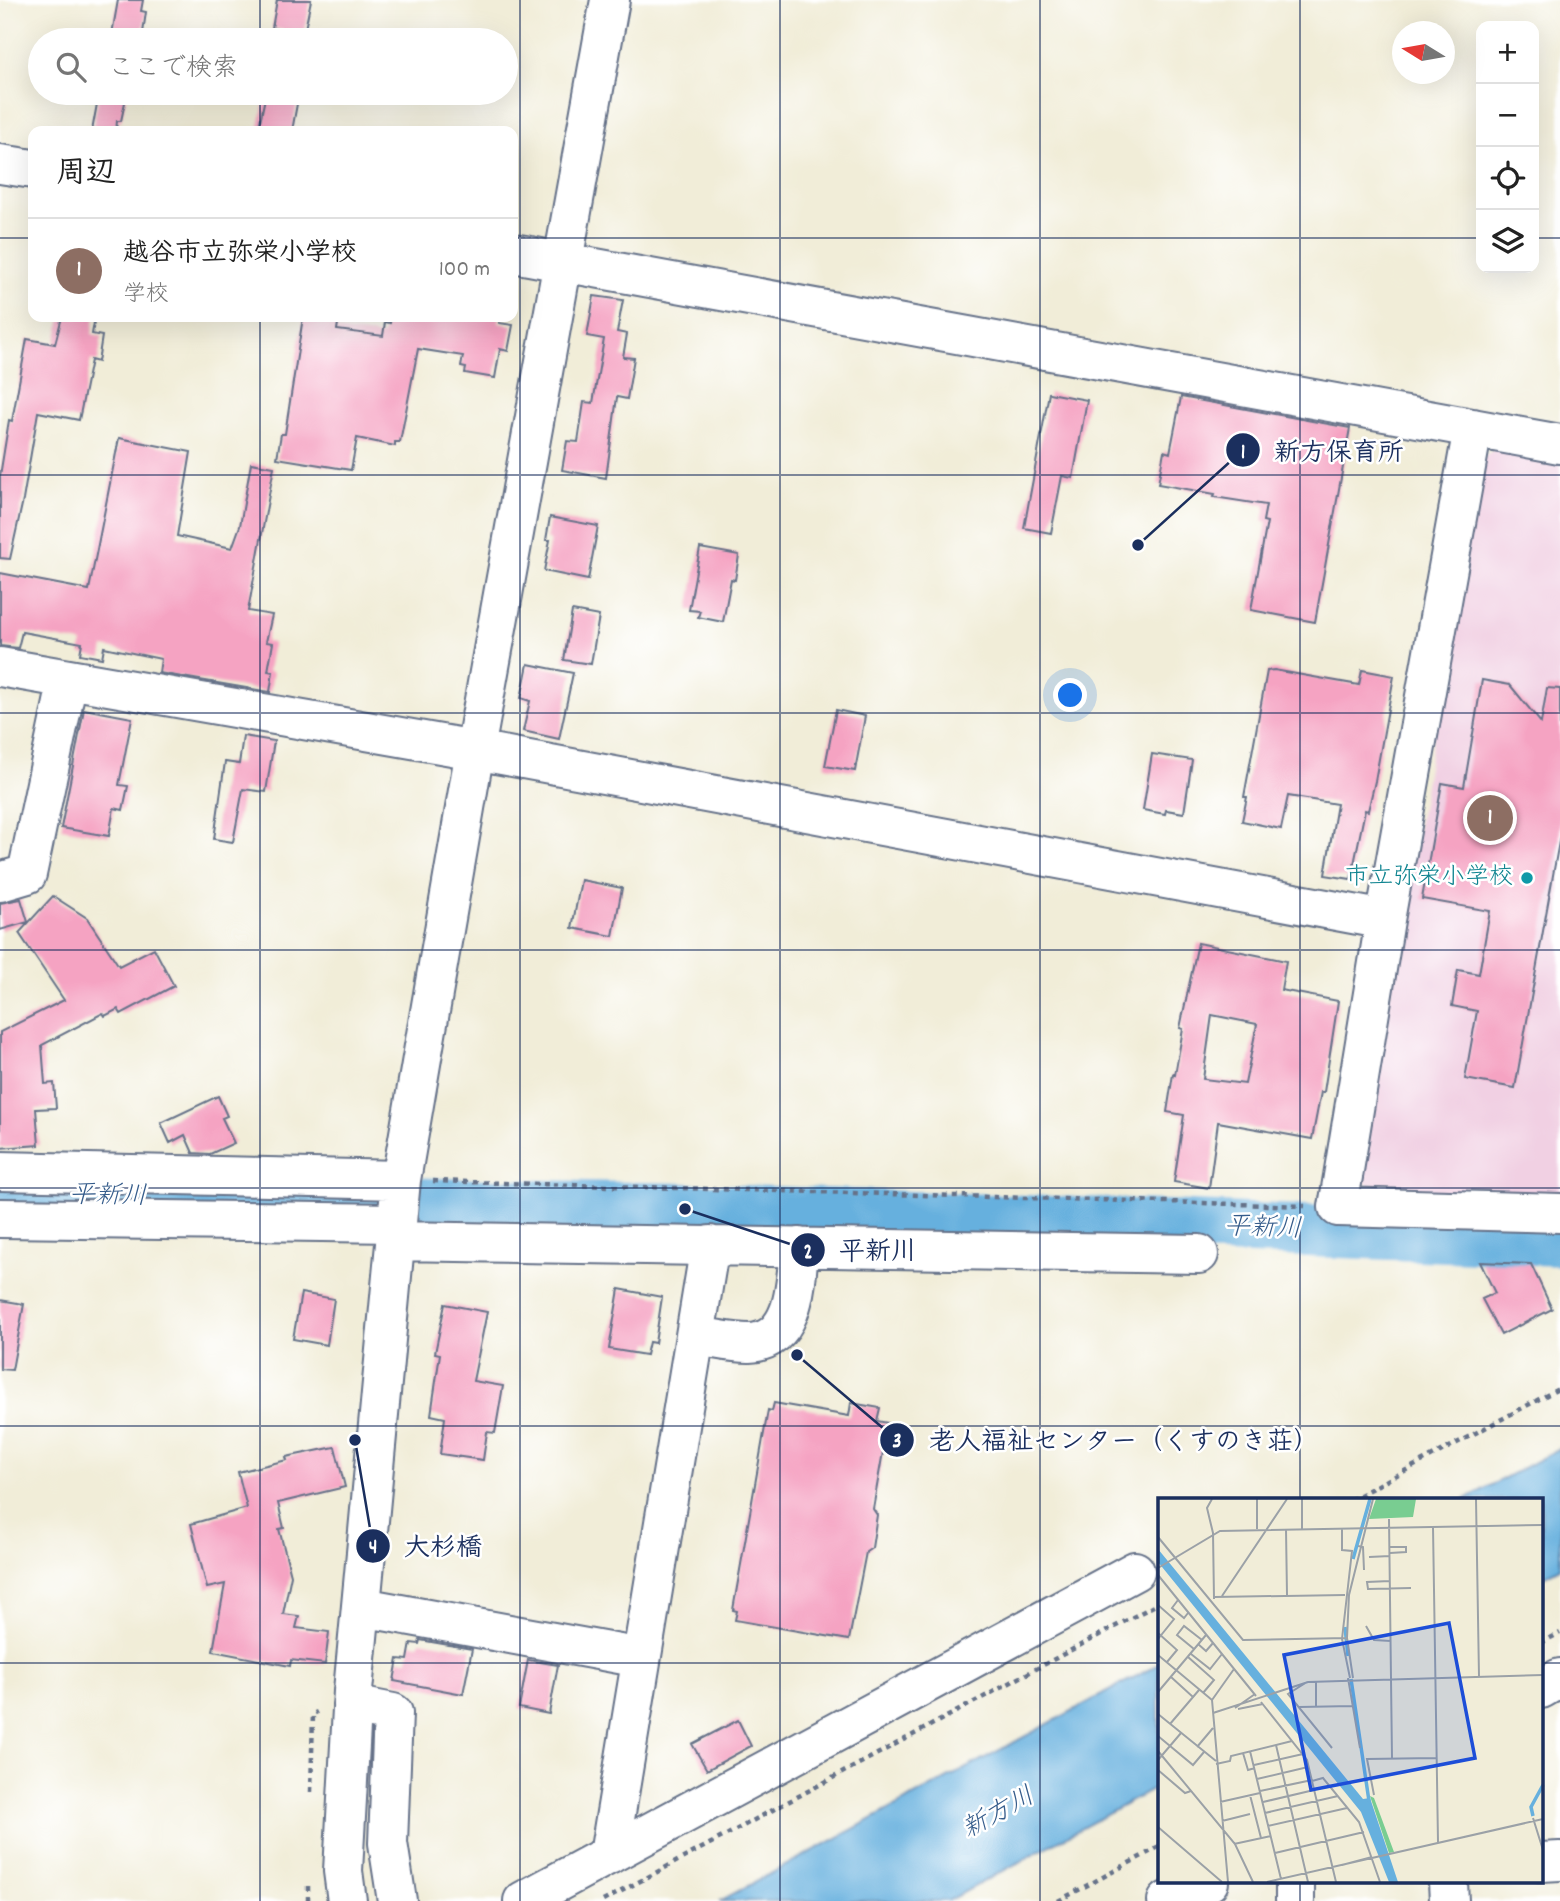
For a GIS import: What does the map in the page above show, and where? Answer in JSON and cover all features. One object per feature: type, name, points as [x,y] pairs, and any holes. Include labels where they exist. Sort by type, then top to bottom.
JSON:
[{"type":"street","points":[[347,1901],[343,1871],[352,1705],[401,1180],[475,750],[610,0]]},
{"type":"street","points":[[0,164],[28,168]]},
{"type":"street","points":[[518,254],[1560,443]]},
{"type":"street","points":[[1473,428],[1385,920],[1338,1207],[1560,1213]]},
{"type":"street","points":[[0,667],[475,750],[1385,920]]},
{"type":"street","points":[[0,882],[27,874],[68,679]]},
{"type":"street","points":[[0,1171],[401,1180]]},
{"type":"street","points":[[0,1218],[710,1245],[1199,1254]]},
{"type":"street","points":[[609,1855],[710,1245]]},
{"type":"street","points":[[695,1336],[749,1343],[763,1340],[777,1332],[789,1314],[799,1247]]},
{"type":"street","points":[[523,1901],[1135,1572]]},
{"type":"street","points":[[362,1607],[641,1658]]},
{"type":"street","points":[[1542,1688],[1560,1678]]},
{"type":"street","points":[[352,1705],[393,1713],[388,1843],[397,1901]]},
{"type":"street","points":[[1542,1862],[1560,1861]]},
{"type":"street","points":[[1167,1901],[1205,1884]]},
{"type":"path","points":[[401,1180],[1338,1207]]},
{"type":"path","points":[[1354,1498],[1560,1388]]},
{"type":"path","points":[[603,1901],[1158,1604]]},
{"type":"path","points":[[1542,1642],[1560,1633]]},
{"type":"path","points":[[1058,1901],[1158,1848]]},
{"type":"shaded area","points":[[1498,446],[1560,458],[1560,1196],[1372,1191],[1359,1174],[1480,461]]},
{"type":"water","points":[[1560,1448],[1560,1568],[1542,1577],[1542,1498],[1468,1498]]},
{"type":"water","name":"新方川","points":[[1158,1665],[1158,1787],[948,1901],[720,1901]]},
{"type":"building","points":[[118,0],[143,0],[141,11],[146,12],[144,28],[113,28]]},
{"type":"building","points":[[277,0],[311,0],[305,28],[272,28]]},
{"type":"building","points":[[97,105],[124,105],[121,121],[117,121],[116,126],[93,126]]},
{"type":"building","points":[[263,105],[297,105],[293,126],[259,126]]},
{"type":"building","points":[[594,296],[623,300],[617,332],[627,334],[623,357],[634,358],[627,399],[617,397],[606,478],[562,470],[567,441],[578,442],[584,402],[593,403],[604,339],[587,336]]},
{"type":"building","points":[[61,322],[94,322],[92,334],[102,336],[98,362],[91,360],[79,420],[38,412],[10,559],[0,558],[0,476],[27,339],[55,344]]},
{"type":"building","points":[[302,322],[338,322],[337,330],[383,336],[385,322],[499,322],[513,325],[508,351],[500,349],[495,378],[465,373],[466,368],[461,367],[463,356],[418,349],[400,442],[395,442],[395,446],[357,438],[351,470],[277,458],[281,434],[285,434]]},
{"type":"building","points":[[1049,393],[1087,400],[1073,478],[1062,476],[1051,533],[1024,528]]},
{"type":"building","points":[[1181,397],[1350,428],[1315,622],[1251,610],[1267,522],[1263,521],[1266,505],[1158,484],[1164,451],[1170,453]]},
{"type":"building","points":[[119,438],[191,452],[177,536],[232,548],[240,526],[251,463],[274,467],[248,611],[272,615],[266,642],[273,643],[268,671],[273,672],[270,692],[159,673],[161,659],[104,647],[102,658],[80,654],[82,643],[22,632],[18,648],[0,646],[0,573],[89,590]]},
{"type":"building","points":[[550,517],[598,526],[588,580],[544,571],[550,540],[546,540]]},
{"type":"building","points":[[700,548],[739,555],[735,580],[731,579],[723,622],[698,617],[700,611],[689,610]]},
{"type":"building","points":[[572,611],[599,616],[591,664],[564,660]]},
{"type":"building","points":[[528,664],[573,673],[559,739],[523,731],[530,701],[521,698]]},
{"type":"building","points":[[1362,670],[1394,676],[1375,781],[1368,811],[1365,810],[1351,879],[1325,875],[1337,804],[1288,796],[1281,829],[1242,821],[1267,671],[1359,685]]},
{"type":"building","name":"市立弥栄小学校","points":[[1482,680],[1510,685],[1541,723],[1547,688],[1560,689],[1560,836],[1515,1088],[1465,1079],[1477,1011],[1452,1006],[1458,970],[1479,974],[1490,911],[1422,899],[1442,783],[1464,787]]},
{"type":"building","points":[[84,709],[132,718],[119,785],[128,786],[123,810],[114,808],[109,836],[61,828]]},
{"type":"building","points":[[836,710],[865,716],[855,771],[825,766]]},
{"type":"building","points":[[243,736],[274,741],[266,792],[243,789],[233,842],[214,839],[225,762],[239,764]]},
{"type":"building","points":[[1152,754],[1192,760],[1184,813],[1166,810],[1165,814],[1143,810]]},
{"type":"building","points":[[581,880],[622,888],[613,936],[572,928]]},
{"type":"building","points":[[53,896],[87,918],[119,966],[154,948],[174,986],[121,1014],[118,1009],[105,1016],[103,1013],[42,1045],[45,1084],[54,1083],[56,1108],[36,1109],[39,1145],[0,1148],[0,1032],[64,1000],[19,933]]},
{"type":"building","points":[[21,899],[28,922],[0,930],[0,903]]},
{"type":"building","points":[[1198,943],[1286,961],[1281,990],[1338,1001],[1324,1092],[1321,1092],[1312,1139],[1218,1122],[1209,1188],[1174,1182],[1184,1115],[1167,1112],[1183,1029],[1180,1028]],"holes":[[[1212,1015],[1257,1024],[1245,1084],[1203,1079]]]},
{"type":"building","points":[[218,1096],[227,1116],[222,1118],[234,1143],[210,1154],[193,1153],[185,1135],[170,1143],[161,1123]]},
{"type":"building","points":[[1480,1262],[1531,1264],[1552,1309],[1501,1335],[1482,1299],[1495,1293]]},
{"type":"building","points":[[619,1289],[662,1297],[655,1343],[649,1342],[646,1355],[609,1349]]},
{"type":"building","points":[[301,1293],[334,1299],[327,1345],[293,1339]]},
{"type":"building","points":[[0,1300],[24,1304],[12,1370],[0,1369]]},
{"type":"building","points":[[445,1304],[487,1312],[473,1381],[503,1386],[495,1433],[487,1432],[483,1460],[440,1454],[445,1418],[431,1415],[440,1354],[435,1353]]},
{"type":"building","points":[[774,1403],[849,1416],[851,1403],[880,1408],[877,1421],[888,1423],[873,1509],[877,1515],[872,1548],[866,1552],[849,1640],[735,1620],[737,1611],[733,1610],[768,1410],[772,1411]]},
{"type":"building","points":[[335,1447],[345,1487],[278,1503],[284,1528],[279,1529],[291,1575],[283,1614],[299,1616],[296,1628],[329,1632],[325,1664],[291,1660],[290,1666],[213,1651],[225,1584],[207,1588],[191,1524],[247,1508],[238,1472],[287,1460],[286,1457]]},
{"type":"building","points":[[420,1640],[472,1649],[463,1694],[394,1681],[398,1659],[408,1660],[411,1643],[419,1644]]},
{"type":"building","points":[[528,1660],[558,1665],[549,1714],[519,1708]]},
{"type":"building","points":[[738,1720],[751,1746],[707,1770],[692,1744]]},
{"type":"waterway","name":"平新川","points":[[0,1195],[685,1209],[1560,1240]]},
{"type":"place","name":"新方保育所","points":[[1138,545]]},
{"type":"place","name":"越谷市立弥栄小学校","points":[[1490,818]]},
{"type":"place","name":"市立弥栄小学校","points":[[1527,878]]},
{"type":"place","name":"平新川","points":[[685,1209]]},
{"type":"place","name":"老人福祉センター（くすのき荘）","points":[[797,1355]]},
{"type":"place","name":"大杉橋","points":[[355,1440]]}]
